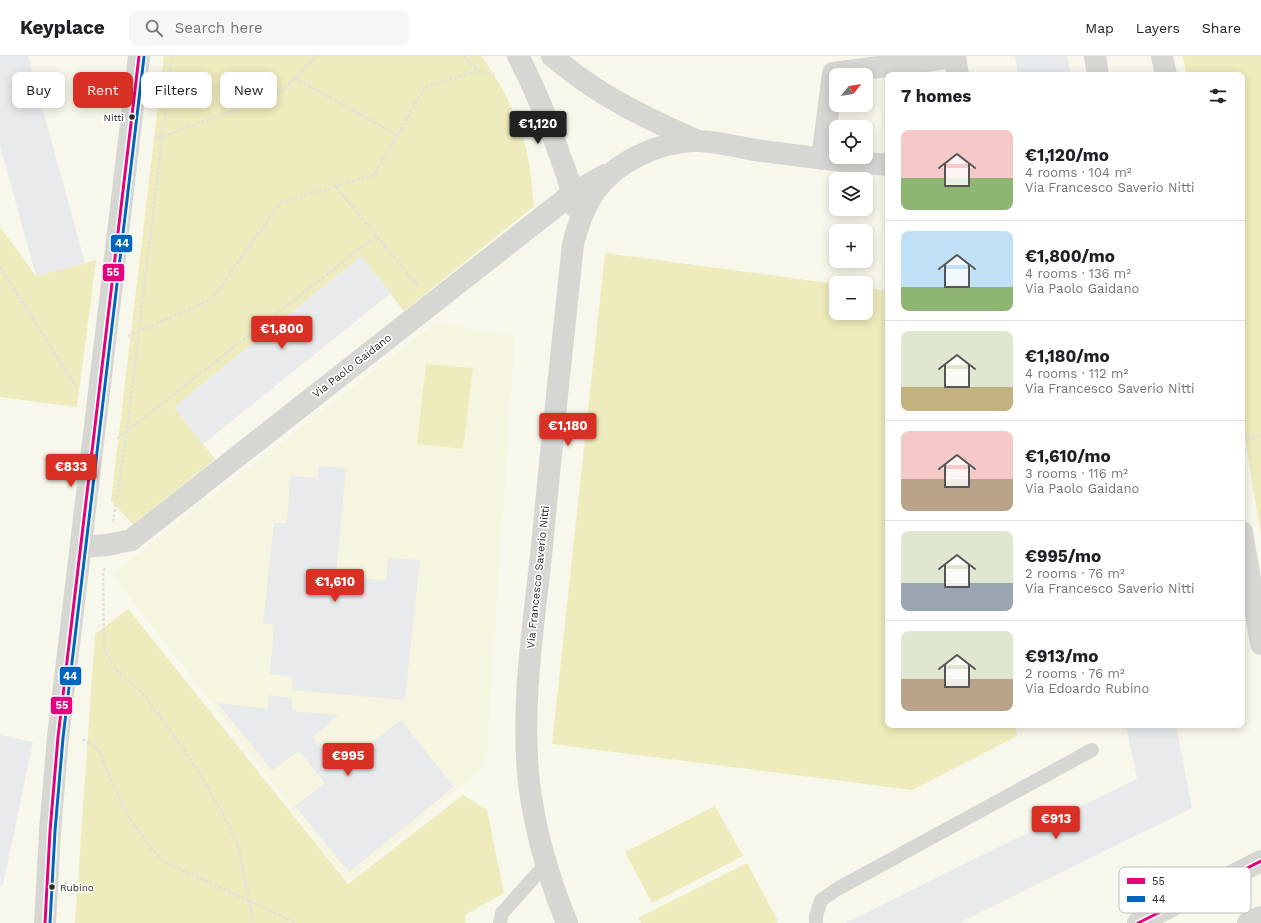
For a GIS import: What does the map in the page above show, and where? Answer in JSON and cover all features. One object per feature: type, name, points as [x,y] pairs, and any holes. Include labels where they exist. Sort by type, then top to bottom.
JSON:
[{"type":"street","points":[[45,923],[50,831],[58,737],[139,56]]},
{"type":"street","name":"Via Francesco Saverio Nitti","points":[[518,56],[535,88],[573,192],[577,228]]},
{"type":"street","name":"Via Francesco Saverio Nitti","points":[[552,56],[574,75],[602,94],[697,141]]},
{"type":"street","points":[[1095,56],[1098,72]]},
{"type":"street","points":[[1162,56],[1165,72]]},
{"type":"street","points":[[822,159],[833,73],[861,63],[955,57],[958,72]]},
{"type":"street","name":"Via Francesco Saverio Nitti","points":[[567,923],[547,863],[534,815],[529,782],[526,703],[552,438],[574,244],[577,228],[582,216],[596,190],[619,168],[644,153],[672,144],[697,141],[822,159],[885,166]]},
{"type":"street","name":"Via Paolo Gaidano","points":[[81,547],[107,545],[132,540],[573,192],[619,168]]},
{"type":"street","points":[[1245,550],[1261,644]]},
{"type":"street","points":[[1249,867],[1261,861]]},
{"type":"street","points":[[1138,923],[1158,913]]},
{"type":"street","points":[[1248,923],[1261,916]]},
{"type":"lane","points":[[816,923],[820,900],[839,888],[1092,750]]},
{"type":"lane","points":[[500,923],[502,913],[547,863]]},
{"type":"path","points":[[154,138],[164,136],[278,94],[296,78],[316,56]]},
{"type":"path","points":[[464,56],[478,72]]},
{"type":"path","points":[[105,341],[131,336],[211,300],[281,202],[374,175],[425,87],[478,72],[494,74]]},
{"type":"path","points":[[296,78],[398,135]]},
{"type":"path","points":[[336,186],[431,304]]},
{"type":"path","points":[[94,435],[118,438],[376,236]]},
{"type":"path","points":[[0,267],[79,392],[99,396]]},
{"type":"path","points":[[1245,439],[1261,436]]},
{"type":"path","points":[[83,739],[100,752],[114,787],[128,816],[148,845],[163,861],[296,923]]},
{"type":"shaded area","points":[[164,56],[481,56],[489,66],[510,104],[521,131],[528,157],[534,206],[404,311],[361,256],[174,407],[215,459],[133,524],[111,501],[158,108],[212,108],[212,72],[162,72]]},
{"type":"shaded area","points":[[1183,56],[1261,56],[1261,536],[1245,437],[1245,72],[1186,72]]},
{"type":"shaded area","points":[[0,227],[36,276],[96,260],[77,407],[0,397]]},
{"type":"shaded area","points":[[605,253],[829,283],[829,320],[873,320],[873,289],[885,291],[885,728],[1016,728],[1017,736],[912,790],[552,744]]},
{"type":"shaded area","points":[[435,323],[515,336],[486,765],[348,881],[112,574]]},
{"type":"shaded area","points":[[426,364],[473,368],[463,449],[417,444]]},
{"type":"shaded area","points":[[128,609],[348,884],[463,795],[487,810],[504,893],[465,915],[466,923],[75,923],[95,634]]},
{"type":"shaded area","points":[[715,806],[743,856],[652,903],[625,852]]},
{"type":"shaded area","points":[[747,863],[778,921],[775,923],[641,923],[638,918]]},
{"type":"building","points":[[0,56],[28,56],[32,72],[12,72],[12,108],[42,108],[85,263],[36,276],[0,145]]},
{"type":"building","points":[[1015,56],[1067,56],[1070,72],[1018,72]]},
{"type":"building","points":[[361,256],[391,293],[203,444],[174,407]]},
{"type":"building","points":[[319,466],[346,468],[336,575],[386,581],[388,558],[420,560],[405,700],[292,690],[293,677],[270,674],[274,625],[263,623],[274,523],[287,523],[290,476],[318,478]]},
{"type":"building","points":[[269,695],[292,698],[292,711],[339,715],[313,737],[338,769],[401,720],[454,787],[349,872],[295,806],[325,783],[299,751],[272,770],[217,703],[268,709]]},
{"type":"building","points":[[1127,728],[1177,728],[1192,808],[959,923],[845,923],[1137,779]]},
{"type":"building","points":[[0,735],[33,742],[3,885],[0,885]]},
{"type":"transit line","name":"55","points":[[45,923],[50,831],[58,737],[139,56]]},
{"type":"transit line","name":"44","points":[[50,923],[55,831],[63,738],[144,57]]},
{"type":"transit line","name":"55","points":[[1249,867],[1261,861]]},
{"type":"transit line","name":"55","points":[[1138,923],[1158,913]]},
{"type":"place","name":"Nitti","points":[[132,117]]},
{"type":"place","name":"Rubino","points":[[52,887]]}]
